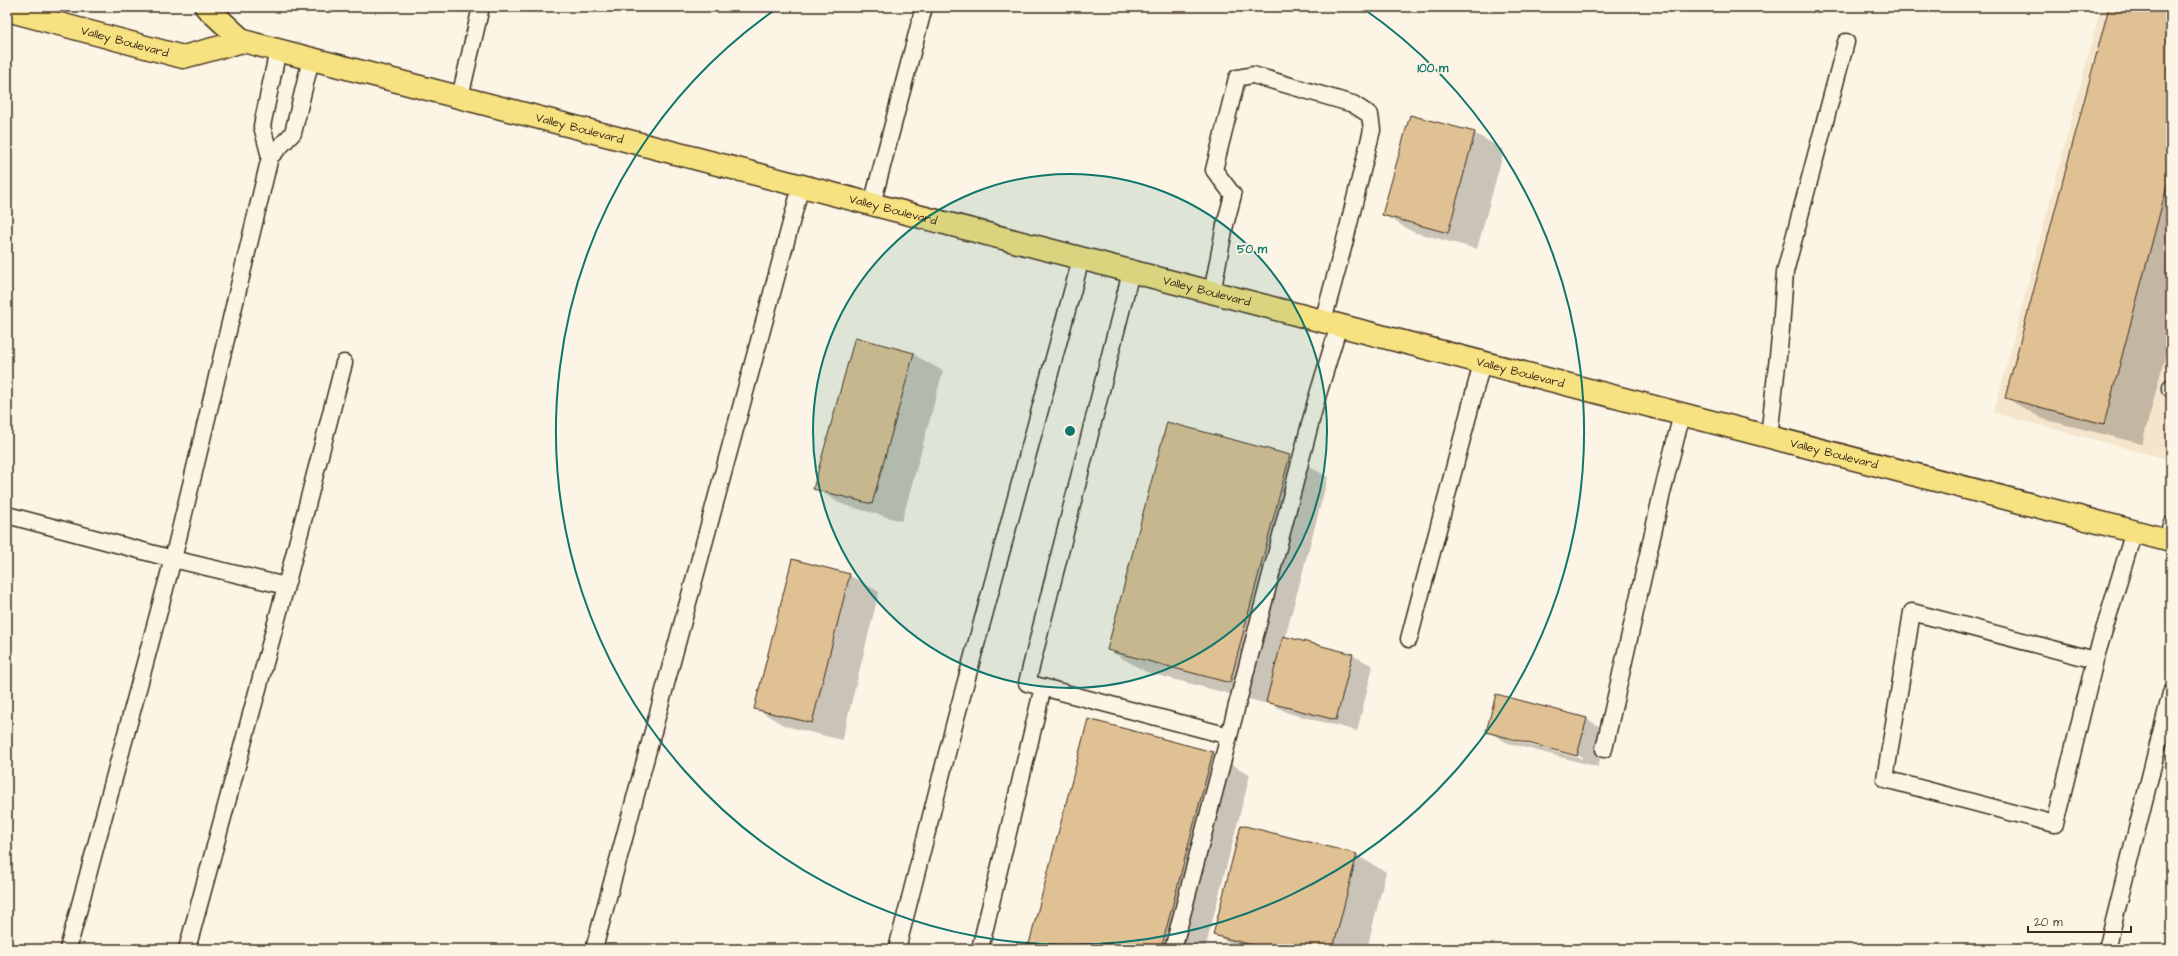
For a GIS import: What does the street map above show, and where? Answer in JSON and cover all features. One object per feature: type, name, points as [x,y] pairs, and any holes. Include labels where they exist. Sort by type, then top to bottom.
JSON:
[{"type":"main road","name":"Valley Boulevard","points":[[206,7],[243,41],[2134,531],[2170,535]]},
{"type":"main road","name":"Valley Boulevard","points":[[7,10],[183,57],[243,41]]},
{"type":"lane","points":[[460,98],[481,7]]},
{"type":"lane","points":[[872,204],[924,7]]},
{"type":"lane","points":[[1769,437],[1781,329],[1785,272],[1846,42]]},
{"type":"lane","points":[[68,949],[174,559],[270,157],[262,126],[278,50]]},
{"type":"lane","points":[[270,157],[293,133],[311,59]]},
{"type":"lane","points":[[1173,949],[1316,401],[1344,244],[1372,130],[1370,115],[1353,104],[1253,75],[1237,78],[1214,170],[1233,195],[1225,225],[1212,293]]},
{"type":"lane","points":[[594,949],[801,186]]},
{"type":"lane","points":[[897,949],[958,710],[1081,259]]},
{"type":"lane","points":[[1131,272],[1027,683],[1229,736]]},
{"type":"lane","points":[[187,949],[286,586],[344,363]]},
{"type":"lane","points":[[1409,639],[1482,363]]},
{"type":"lane","points":[[1604,750],[1662,493],[1682,414]]},
{"type":"lane","points":[[7,515],[174,559],[286,586]]},
{"type":"lane","points":[[2095,660],[1912,612],[1885,779],[2055,824],[2095,660],[2134,531]]},
{"type":"lane","points":[[980,949],[1043,687]]},
{"type":"lane","points":[[2107,949],[2171,693]]},
{"type":"shaded area","points":[[2101,7],[2171,7],[2171,460],[1994,413]]},
{"type":"building","points":[[2109,7],[2171,7],[2171,171],[2104,424],[2005,398]]},
{"type":"building","points":[[1410,115],[1475,132],[1448,233],[1382,215]]},
{"type":"building","points":[[855,337],[914,353],[872,504],[813,489]]},
{"type":"building","points":[[1167,422],[1290,455],[1230,683],[1107,650]]},
{"type":"building","points":[[792,559],[850,574],[812,723],[754,709]]},
{"type":"building","points":[[1283,636],[1353,654],[1336,720],[1266,702]]},
{"type":"building","points":[[1496,694],[1587,718],[1577,756],[1486,732]]},
{"type":"building","points":[[1088,719],[1213,752],[1161,949],[1028,948]]},
{"type":"building","points":[[1241,825],[1357,854],[1333,949],[1268,949],[1213,935]]}]
